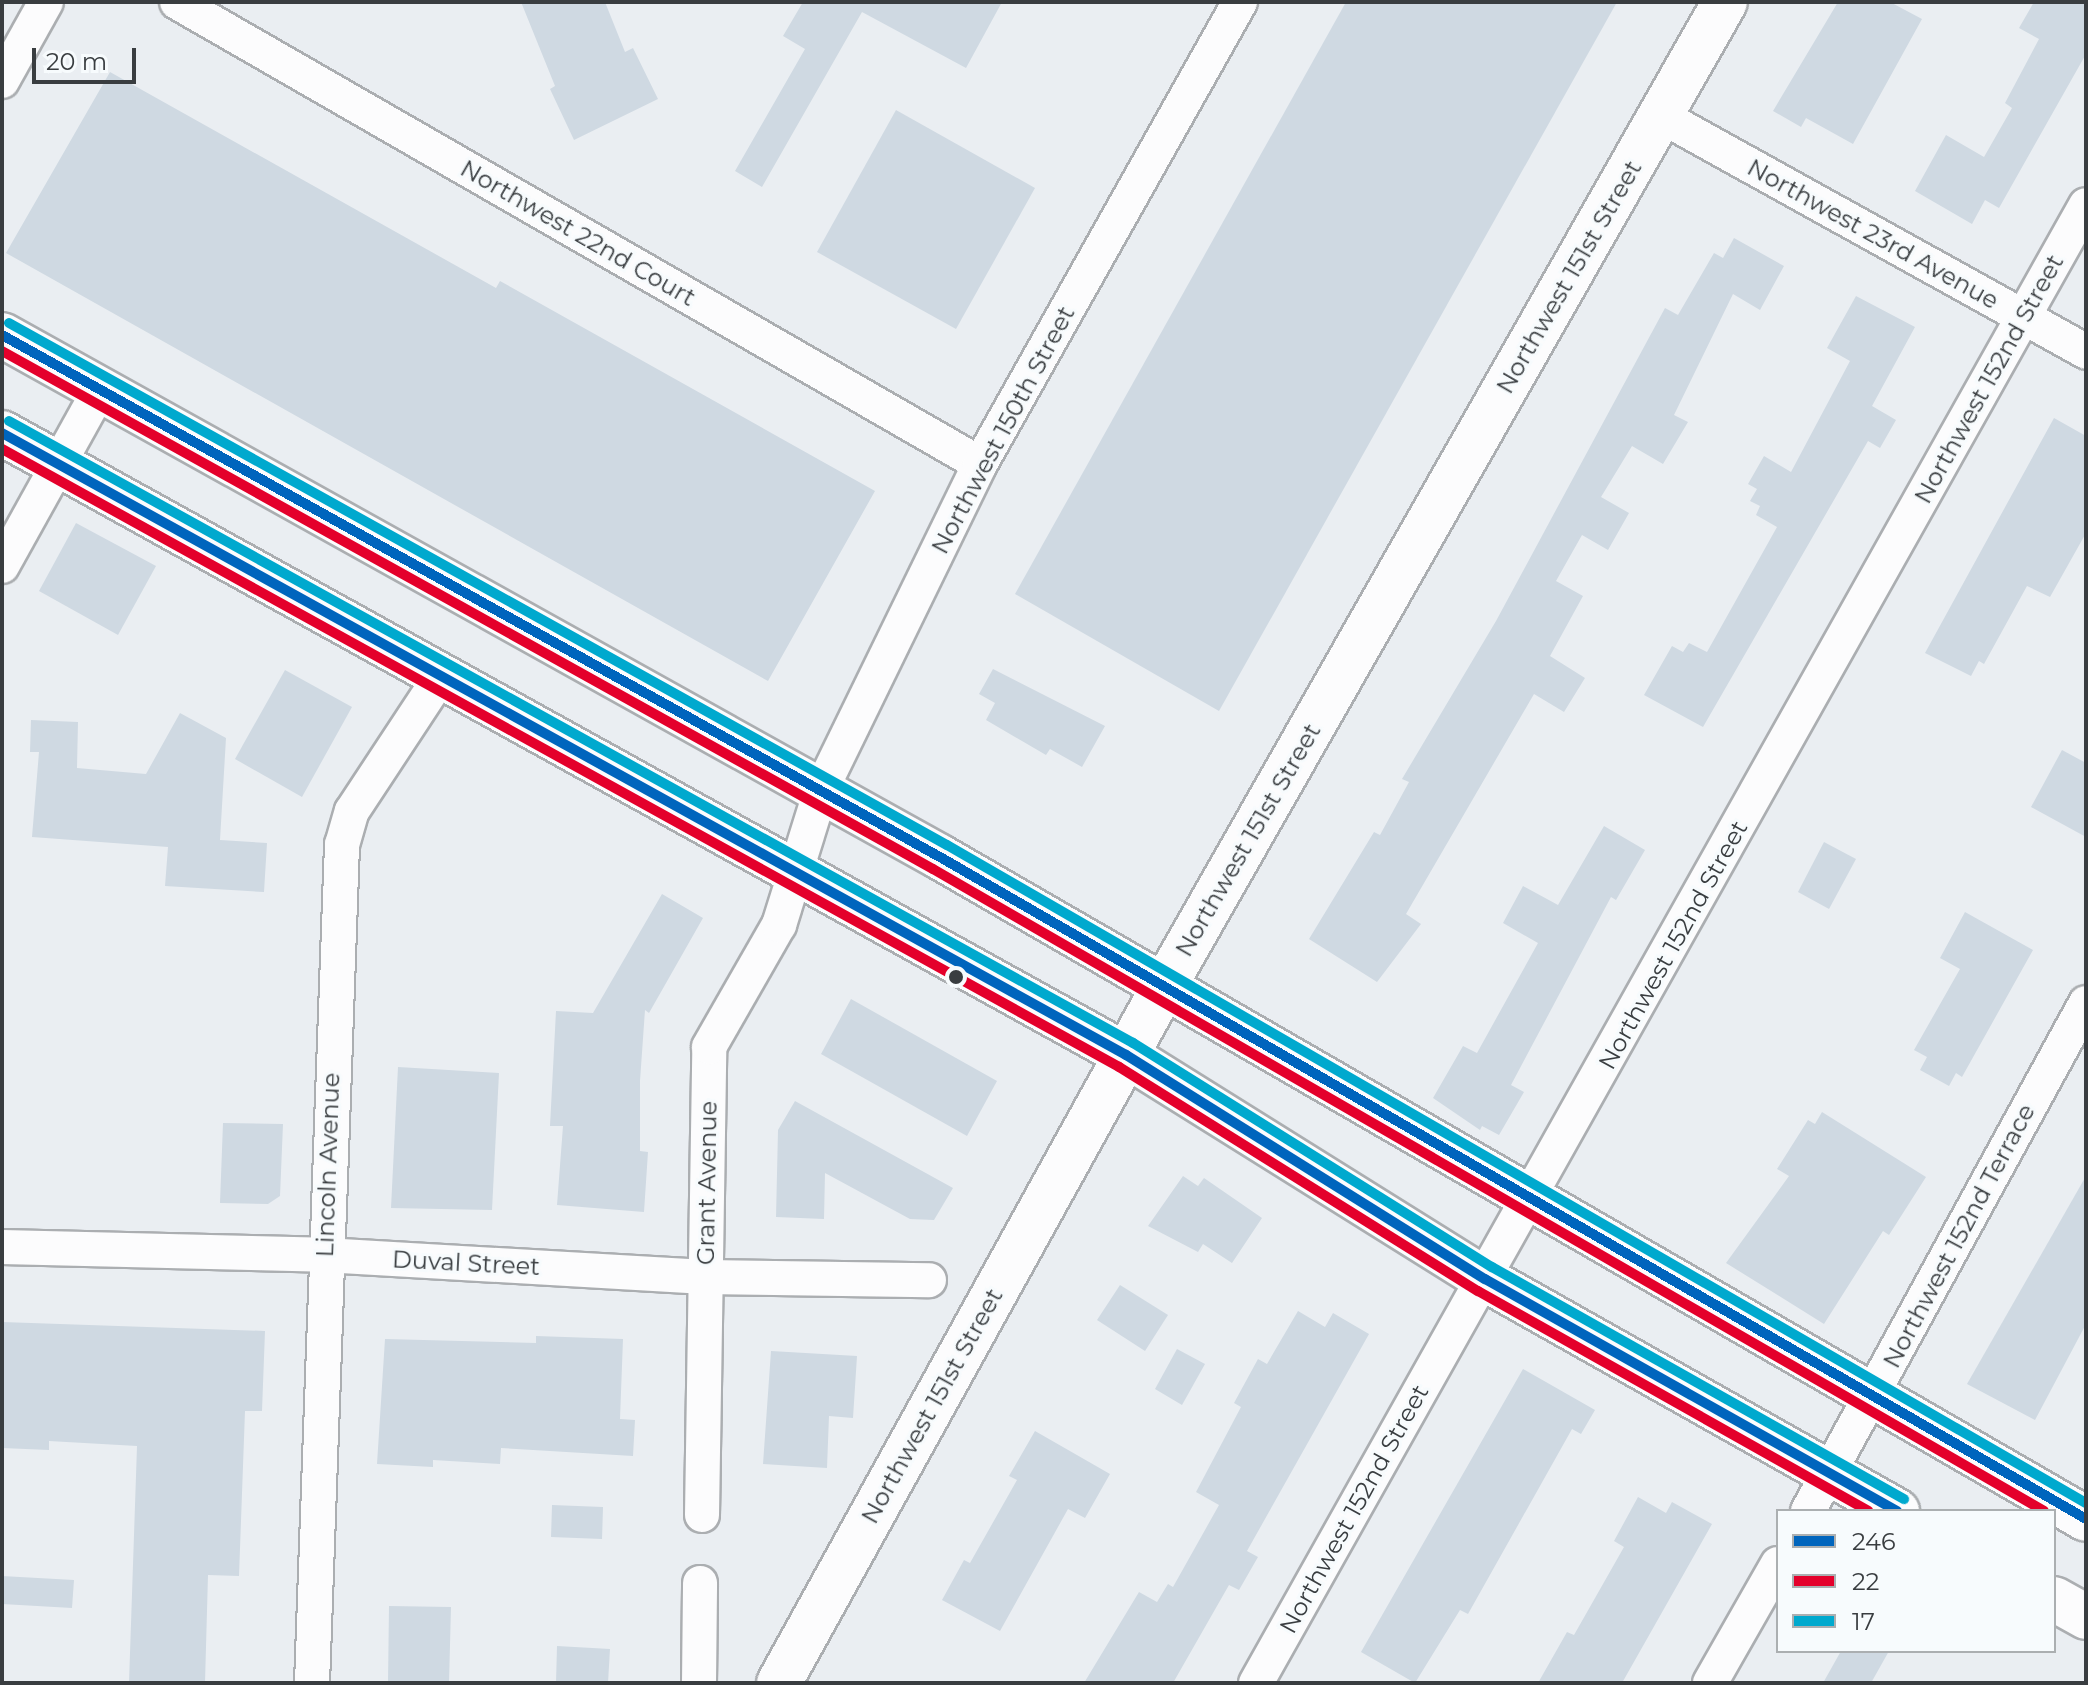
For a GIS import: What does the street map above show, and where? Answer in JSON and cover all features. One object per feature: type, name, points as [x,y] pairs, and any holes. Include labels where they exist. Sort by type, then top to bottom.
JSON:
[{"type":"main road","name":"Northwest 151st Street","points":[[779,1683],[1165,985],[1725,2]]},
{"type":"main road","points":[[2,335],[1165,985],[1872,1398],[2086,1519]]},
{"type":"main road","points":[[2,433],[1126,1055],[1485,1279],[1893,1509]]},
{"type":"main road","points":[[2056,1600],[2086,1617]]},
{"type":"street","points":[[2,81],[46,2]]},
{"type":"street","name":"Northwest 22nd Court","points":[[177,2],[980,464]]},
{"type":"street","name":"Northwest 150th Street","points":[[795,872],[821,790],[980,464],[1240,2]]},
{"type":"street","name":"Northwest 23rd Avenue","points":[[1661,116],[2086,352]]},
{"type":"street","name":"Northwest 152nd Street","points":[[1256,1683],[2086,205]]},
{"type":"street","points":[[2,566],[100,389]]},
{"type":"street","name":"Lincoln Avenue","points":[[312,1683],[324,1255],[342,845],[352,811],[441,676]]},
{"type":"street","name":"Grant Avenue","points":[[702,1515],[709,1047],[779,925],[795,872]]},
{"type":"street","name":"Northwest 152nd Terrace","points":[[1809,1509],[2086,1003]]},
{"type":"street","name":"Duval Street","points":[[2,1247],[324,1255],[705,1277],[929,1280]]},
{"type":"street","points":[[1710,1683],[1776,1568]]},
{"type":"street","points":[[699,1683],[700,1583]]},
{"type":"building","points":[[521,2],[605,2],[625,52],[633,48],[658,99],[574,140],[550,89],[555,86]]},
{"type":"building","points":[[803,2],[1002,2],[966,68],[862,12],[762,187],[735,171],[805,49],[783,36]]},
{"type":"building","points":[[1346,2],[1617,2],[1219,711],[1015,594]]},
{"type":"building","points":[[1838,2],[1890,2],[1922,19],[1853,144],[1806,118],[1801,127],[1773,111]]},
{"type":"building","points":[[2034,2],[2086,2],[2086,54],[1999,208],[1985,200],[1972,224],[1915,191],[1946,135],[1984,157],[2012,108],[2005,103],[2039,39],[2019,28]]},
{"type":"building","points":[[110,72],[496,288],[500,281],[875,491],[768,681],[6,253]]},
{"type":"building","points":[[896,110],[1035,188],[956,329],[817,252]]},
{"type":"building","points":[[1734,238],[1784,266],[1760,310],[1733,294],[1674,415],[1688,422],[1663,464],[1632,446],[1601,497],[1629,513],[1608,550],[1582,535],[1556,581],[1583,596],[1550,656],[1585,678],[1564,712],[1534,694],[1406,914],[1421,924],[1377,982],[1309,939],[1374,832],[1380,835],[1409,782],[1402,779],[1496,621],[1665,308],[1678,315],[1714,253],[1723,258]]},
{"type":"building","points":[[1856,296],[1915,327],[1872,406],[1896,420],[1880,448],[1868,441],[1703,727],[1644,695],[1672,646],[1683,652],[1689,643],[1707,652],[1777,527],[1756,515],[1760,506],[1750,501],[1757,489],[1748,484],[1764,456],[1791,472],[1850,361],[1827,348]]},
{"type":"building","points":[[2054,418],[2086,436],[2086,533],[2050,597],[2027,586],[1984,664],[1979,661],[1971,676],[1925,653]]},
{"type":"building","points":[[76,523],[156,566],[118,635],[39,591]]},
{"type":"building","points":[[993,669],[1105,726],[1082,767],[1050,749],[1046,755],[986,720],[995,703],[979,694]]},
{"type":"building","points":[[285,670],[352,707],[302,797],[235,759]]},
{"type":"building","points":[[180,713],[226,738],[220,840],[267,843],[264,892],[165,886],[168,847],[32,837],[39,752],[30,752],[31,720],[78,722],[77,768],[146,774]]},
{"type":"building","points":[[2062,750],[2086,763],[2086,837],[2031,807]]},
{"type":"building","points":[[1604,826],[1645,850],[1616,900],[1611,897],[1511,1085],[1524,1092],[1499,1135],[1482,1126],[1480,1130],[1433,1098],[1463,1046],[1477,1053],[1538,943],[1503,923],[1523,886],[1558,905]]},
{"type":"building","points":[[1824,842],[1856,859],[1829,909],[1798,892]]},
{"type":"building","points":[[662,894],[703,918],[649,1013],[645,1010],[640,1081],[640,1151],[648,1152],[644,1212],[557,1205],[563,1126],[550,1126],[556,1011],[593,1013]]},
{"type":"building","points":[[1965,912],[2033,950],[1962,1077],[1956,1073],[1949,1086],[1920,1070],[1927,1057],[1914,1050],[1960,969],[1940,958]]},
{"type":"building","points":[[851,999],[997,1081],[967,1136],[821,1054]]},
{"type":"building","points":[[398,1067],[499,1073],[492,1210],[391,1208]]},
{"type":"building","points":[[795,1101],[953,1188],[934,1220],[910,1219],[825,1173],[824,1219],[776,1217],[778,1130]]},
{"type":"building","points":[[1822,1112],[1926,1177],[1889,1235],[1883,1231],[1824,1324],[1726,1263],[1789,1176],[1777,1169],[1808,1120],[1815,1124]]},
{"type":"building","points":[[223,1123],[283,1124],[280,1196],[268,1204],[220,1203]]},
{"type":"building","points":[[1183,1176],[1198,1186],[1204,1178],[1262,1218],[1232,1263],[1203,1244],[1198,1252],[1148,1226]]},
{"type":"building","points":[[2086,1176],[2086,1324],[2035,1420],[1967,1384]]},
{"type":"building","points":[[1120,1285],[1168,1315],[1145,1351],[1097,1320]]},
{"type":"building","points":[[1298,1311],[1325,1327],[1333,1313],[1369,1334],[1247,1551],[1258,1557],[1239,1590],[1229,1585],[1173,1683],[1084,1683],[1139,1592],[1157,1602],[1168,1584],[1173,1587],[1219,1505],[1196,1492],[1241,1407],[1234,1403],[1258,1359],[1267,1364]]},
{"type":"building","points":[[2,1322],[265,1331],[262,1411],[245,1411],[239,1576],[208,1575],[205,1683],[129,1683],[137,1446],[49,1441],[49,1450],[2,1448]]},
{"type":"building","points":[[536,1336],[623,1339],[620,1419],[635,1420],[633,1456],[501,1448],[500,1464],[433,1460],[433,1467],[377,1464],[385,1339],[536,1343]]},
{"type":"building","points":[[1177,1349],[1205,1364],[1182,1405],[1155,1389]]},
{"type":"building","points":[[771,1351],[857,1356],[853,1418],[829,1416],[827,1468],[763,1464]]},
{"type":"building","points":[[1523,1369],[1595,1410],[1581,1434],[1572,1429],[1468,1614],[1460,1610],[1415,1683],[1361,1652]]},
{"type":"building","points":[[1035,1431],[1110,1474],[1085,1518],[1068,1509],[1000,1631],[942,1600],[964,1560],[970,1563],[1017,1480],[1009,1476]]},
{"type":"building","points":[[1638,1497],[1666,1513],[1672,1502],[1712,1524],[1622,1683],[1538,1683],[1567,1632],[1574,1635],[1624,1547],[1614,1541]]},
{"type":"building","points":[[552,1505],[603,1507],[602,1539],[551,1537]]},
{"type":"building","points":[[2,1576],[74,1580],[72,1608],[2,1604]]},
{"type":"building","points":[[389,1606],[451,1607],[449,1683],[388,1683]]},
{"type":"building","points":[[557,1646],[610,1649],[608,1683],[556,1683]]},
{"type":"building","points":[[1840,1653],[1888,1653],[1871,1683],[1823,1683]]},
{"type":"transit line","name":"17","points":[[9,323],[947,845],[2086,1503]]},
{"type":"transit line","name":"246","points":[[2,335],[940,857],[2086,1519]]},
{"type":"transit line","name":"22","points":[[2,351],[933,869],[2041,1509]]},
{"type":"transit line","name":"17","points":[[9,421],[1133,1043],[1492,1267],[1904,1499]]},
{"type":"transit line","name":"246","points":[[2,433],[1126,1055],[1485,1279],[1893,1509]]},
{"type":"transit line","name":"22","points":[[2,449],[1119,1067],[1478,1291],[1864,1509]]}]
